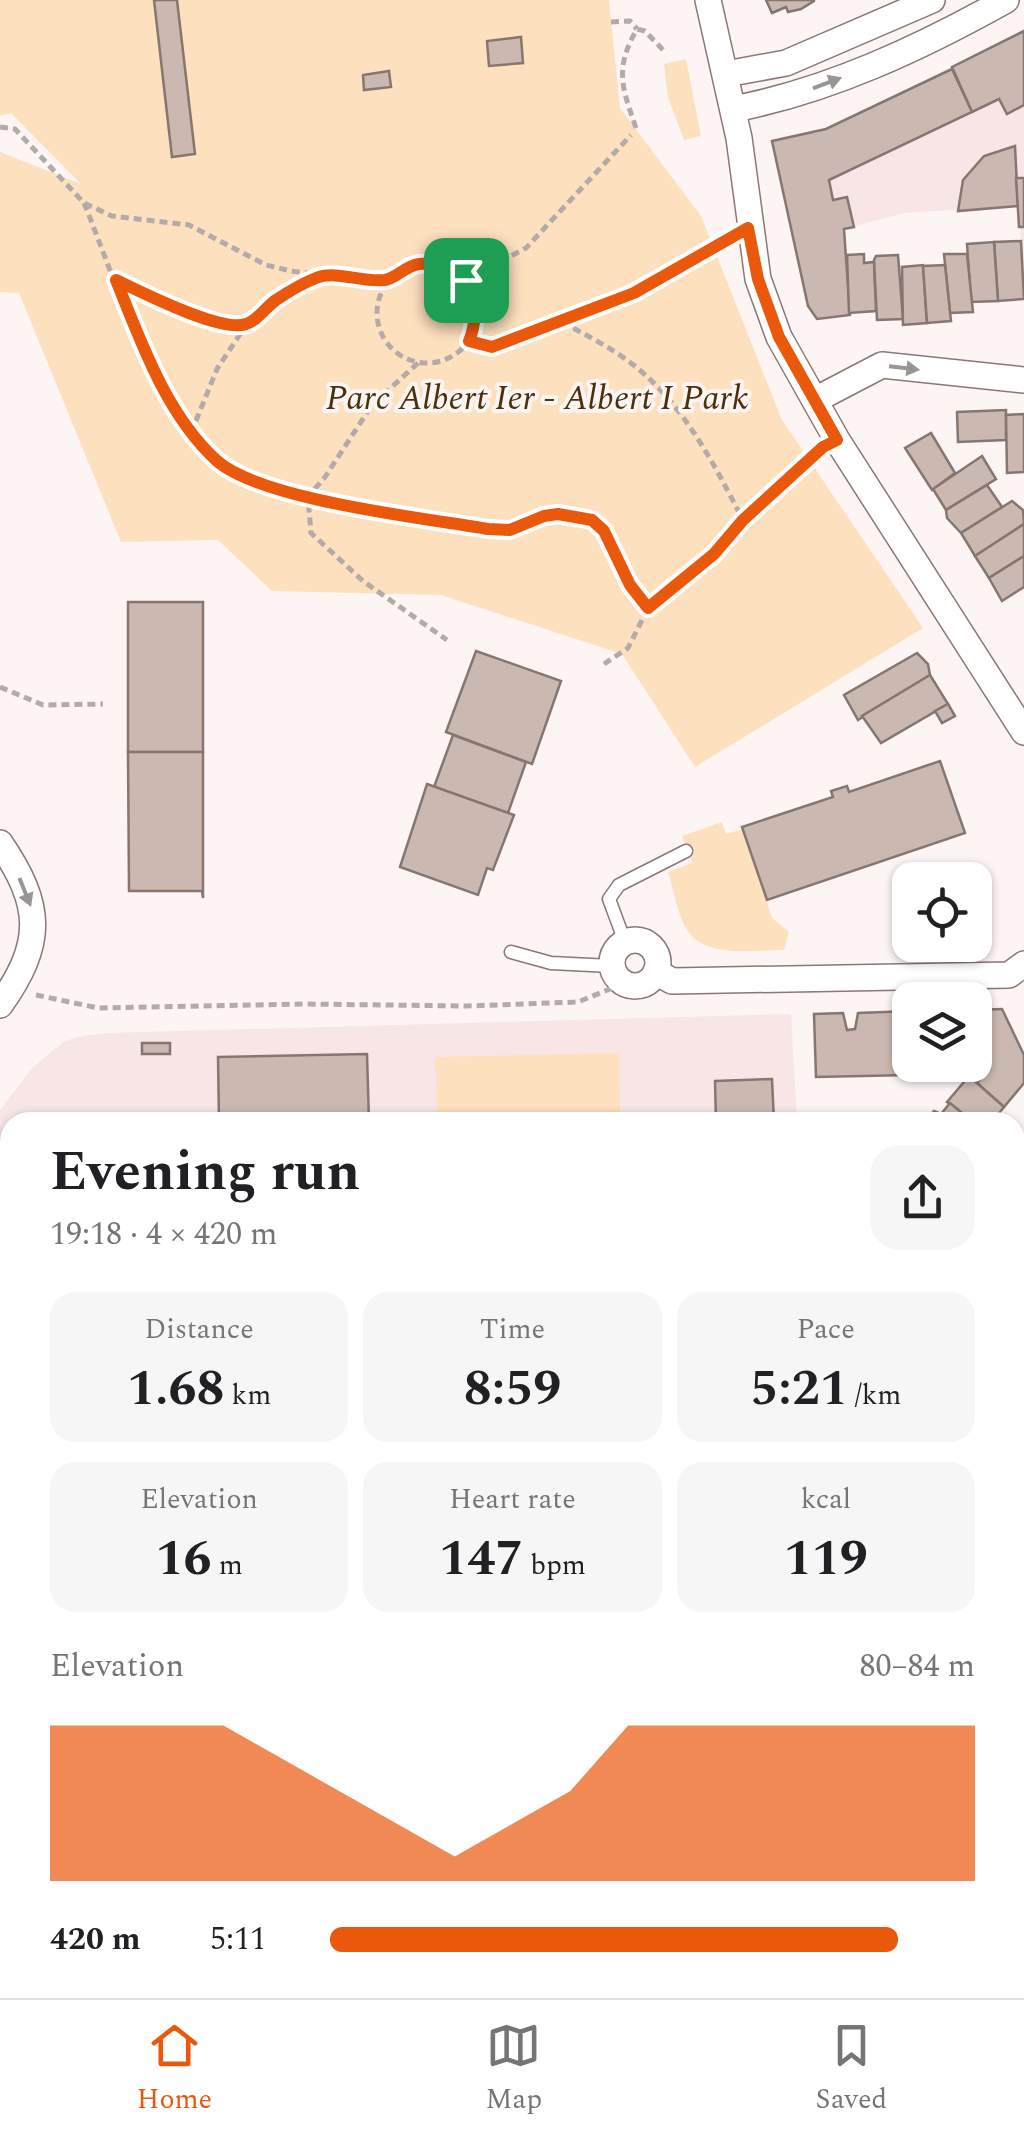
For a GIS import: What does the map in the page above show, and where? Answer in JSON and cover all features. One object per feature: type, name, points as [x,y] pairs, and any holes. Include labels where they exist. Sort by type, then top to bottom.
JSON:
[{"type":"street","points":[[708,0],[733,109],[758,279],[779,337],[837,440],[1024,732]]},
{"type":"street","points":[[733,109],[821,86],[962,25],[1006,0]]},
{"type":"street","points":[[726,74],[786,63],[924,2]]},
{"type":"street","points":[[816,400],[882,365],[1024,380]]},
{"type":"street","points":[[0,843],[27,892],[34,916],[28,958],[5,998]]},
{"type":"street","points":[[641,941],[654,949],[656,972],[642,986],[616,975],[614,951],[626,942],[641,941]]},
{"type":"street","points":[[656,972],[672,981],[1008,975],[1024,964]]},
{"type":"lane","points":[[626,942],[609,899],[619,884],[686,851]]},
{"type":"lane","points":[[510,952],[616,975]]},
{"type":"path","points":[[611,22],[630,20],[665,52]]},
{"type":"path","points":[[636,128],[621,83],[626,48],[637,29]]},
{"type":"path","points":[[0,128],[16,129],[84,203],[148,358],[191,434],[218,462],[256,484],[308,497],[488,529],[510,530],[544,516],[576,515],[592,520],[604,531],[630,585],[648,608]]},
{"type":"path","points":[[466,280],[526,248],[631,135]]},
{"type":"path","points":[[84,203],[112,216],[189,225],[266,265],[320,276],[389,280]]},
{"type":"path","points":[[469,341],[492,347],[634,293],[748,228]]},
{"type":"path","points":[[434,263],[466,280],[476,314],[469,341],[460,352],[418,363],[400,356],[382,337],[378,307],[389,280],[407,267],[434,263]]},
{"type":"path","points":[[191,434],[217,369],[246,324],[276,300],[320,276]]},
{"type":"path","points":[[116,280],[190,313],[226,324],[246,324]]},
{"type":"path","points":[[562,322],[636,367],[667,399],[700,438],[743,520]]},
{"type":"path","points":[[418,363],[372,406],[308,497],[311,534],[363,581],[447,640]]},
{"type":"path","points":[[604,664],[628,648],[648,608],[714,554],[743,520],[823,447],[837,440]]},
{"type":"path","points":[[0,687],[43,705],[104,704]]},
{"type":"path","points":[[5,998],[98,1008],[578,1002],[605,993],[616,975]]},
{"type":"shaded area","points":[[1024,31],[1024,276],[1018,206],[905,213],[844,229],[850,315],[825,320],[812,316],[772,141],[826,129]]},
{"type":"shaded area","points":[[791,1014],[796,1112],[0,1112],[31,1069],[62,1043],[107,1033]]},
{"type":"green space","name":"Parc Albert Ier - Albert I Park","points":[[0,0],[609,0],[620,108],[701,216],[782,420],[923,628],[695,767],[622,654],[441,595],[272,591],[218,540],[121,542],[19,293],[0,292],[0,152],[81,184],[11,113],[0,116]]},
{"type":"green space","points":[[686,59],[701,136],[684,140],[668,97],[664,64]]},
{"type":"green space","points":[[722,822],[726,834],[743,829],[772,918],[789,932],[784,950],[709,947],[690,934],[682,921],[668,872],[692,863],[682,836]]},
{"type":"green space","points":[[619,1053],[620,1112],[438,1112],[435,1057]]},
{"type":"building","points":[[154,0],[177,0],[195,154],[172,157]]},
{"type":"building","points":[[766,0],[814,1],[801,9],[788,12],[786,7],[772,13]]},
{"type":"building","points":[[1024,31],[1024,105],[1007,114],[999,99],[972,112],[952,67]]},
{"type":"building","points":[[521,37],[523,63],[489,66],[487,41]]},
{"type":"building","points":[[952,69],[972,112],[829,180],[833,200],[847,197],[854,227],[844,229],[850,315],[817,319],[808,306],[772,141],[826,129]]},
{"type":"building","points":[[389,71],[391,87],[364,90],[363,75]]},
{"type":"building","points":[[1015,146],[1018,206],[958,211],[963,180],[984,156]]},
{"type":"building","points":[[1016,178],[1024,178],[1024,227],[1019,227]]},
{"type":"building","points":[[1021,241],[1024,299],[998,301],[994,242]]},
{"type":"building","points":[[994,242],[998,301],[971,302],[967,244]]},
{"type":"building","points":[[864,254],[864,263],[874,262],[876,311],[849,313],[847,255]]},
{"type":"building","points":[[944,254],[967,254],[973,312],[950,313]]},
{"type":"building","points":[[898,255],[903,319],[877,320],[874,260],[876,256]]},
{"type":"building","points":[[923,265],[927,323],[903,325],[902,267]]},
{"type":"building","points":[[945,265],[951,321],[927,323],[923,266]]},
{"type":"building","points":[[1006,410],[1006,440],[958,442],[957,412]]},
{"type":"building","points":[[1024,414],[1024,472],[1007,473],[1006,415]]},
{"type":"building","points":[[931,433],[955,473],[932,490],[905,448]]},
{"type":"building","points":[[982,456],[996,479],[946,510],[933,489]]},
{"type":"building","points":[[987,485],[1002,507],[961,533],[947,518],[946,510]]},
{"type":"building","points":[[1012,501],[1023,510],[1024,524],[975,556],[961,533]]},
{"type":"building","points":[[1024,524],[1024,556],[989,578],[975,556]]},
{"type":"building","points":[[1024,556],[1024,587],[1002,601],[989,578]]},
{"type":"building","points":[[128,602],[203,602],[203,752],[128,752]]},
{"type":"building","points":[[476,651],[561,681],[532,764],[446,732]]},
{"type":"building","points":[[917,653],[928,664],[930,675],[858,720],[844,695]]},
{"type":"building","points":[[930,675],[948,704],[881,743],[862,716]]},
{"type":"building","points":[[948,704],[955,716],[942,723],[935,711]]},
{"type":"building","points":[[453,735],[526,762],[508,813],[434,787]]},
{"type":"building","points":[[128,752],[203,752],[203,898],[202,891],[129,891]]},
{"type":"building","points":[[940,761],[965,833],[767,900],[742,827],[833,797],[831,791],[847,786],[849,792]]},
{"type":"building","points":[[427,784],[514,815],[493,870],[487,868],[478,895],[400,867]]},
{"type":"building","points":[[992,1009],[1002,1009],[1024,1055],[1024,1083],[1004,1107],[977,1083],[992,1082]]},
{"type":"building","points":[[892,1012],[892,1075],[816,1077],[814,1014],[843,1013],[847,1030],[855,1029],[858,1013]]},
{"type":"building","points":[[142,1043],[170,1043],[170,1054],[142,1054]]},
{"type":"building","points":[[367,1054],[369,1112],[219,1112],[218,1057]]},
{"type":"building","points":[[772,1079],[774,1112],[716,1112],[715,1081]]},
{"type":"building","points":[[964,1082],[976,1082],[1004,1107],[1000,1112],[960,1112],[947,1102]]},
{"type":"building","points":[[950,1103],[961,1112],[943,1112]]},
{"type":"route","points":[[748,228],[758,279],[779,337],[837,440],[823,447],[743,520],[714,554],[648,608],[630,585],[604,531],[592,520],[558,514],[510,530],[488,529],[308,497],[256,484],[218,462],[191,434],[148,358],[116,280],[190,313],[226,324],[246,324],[276,300],[320,276],[389,280],[407,267],[434,263],[466,280],[476,314],[469,341],[492,347],[634,293],[748,228]]}]
